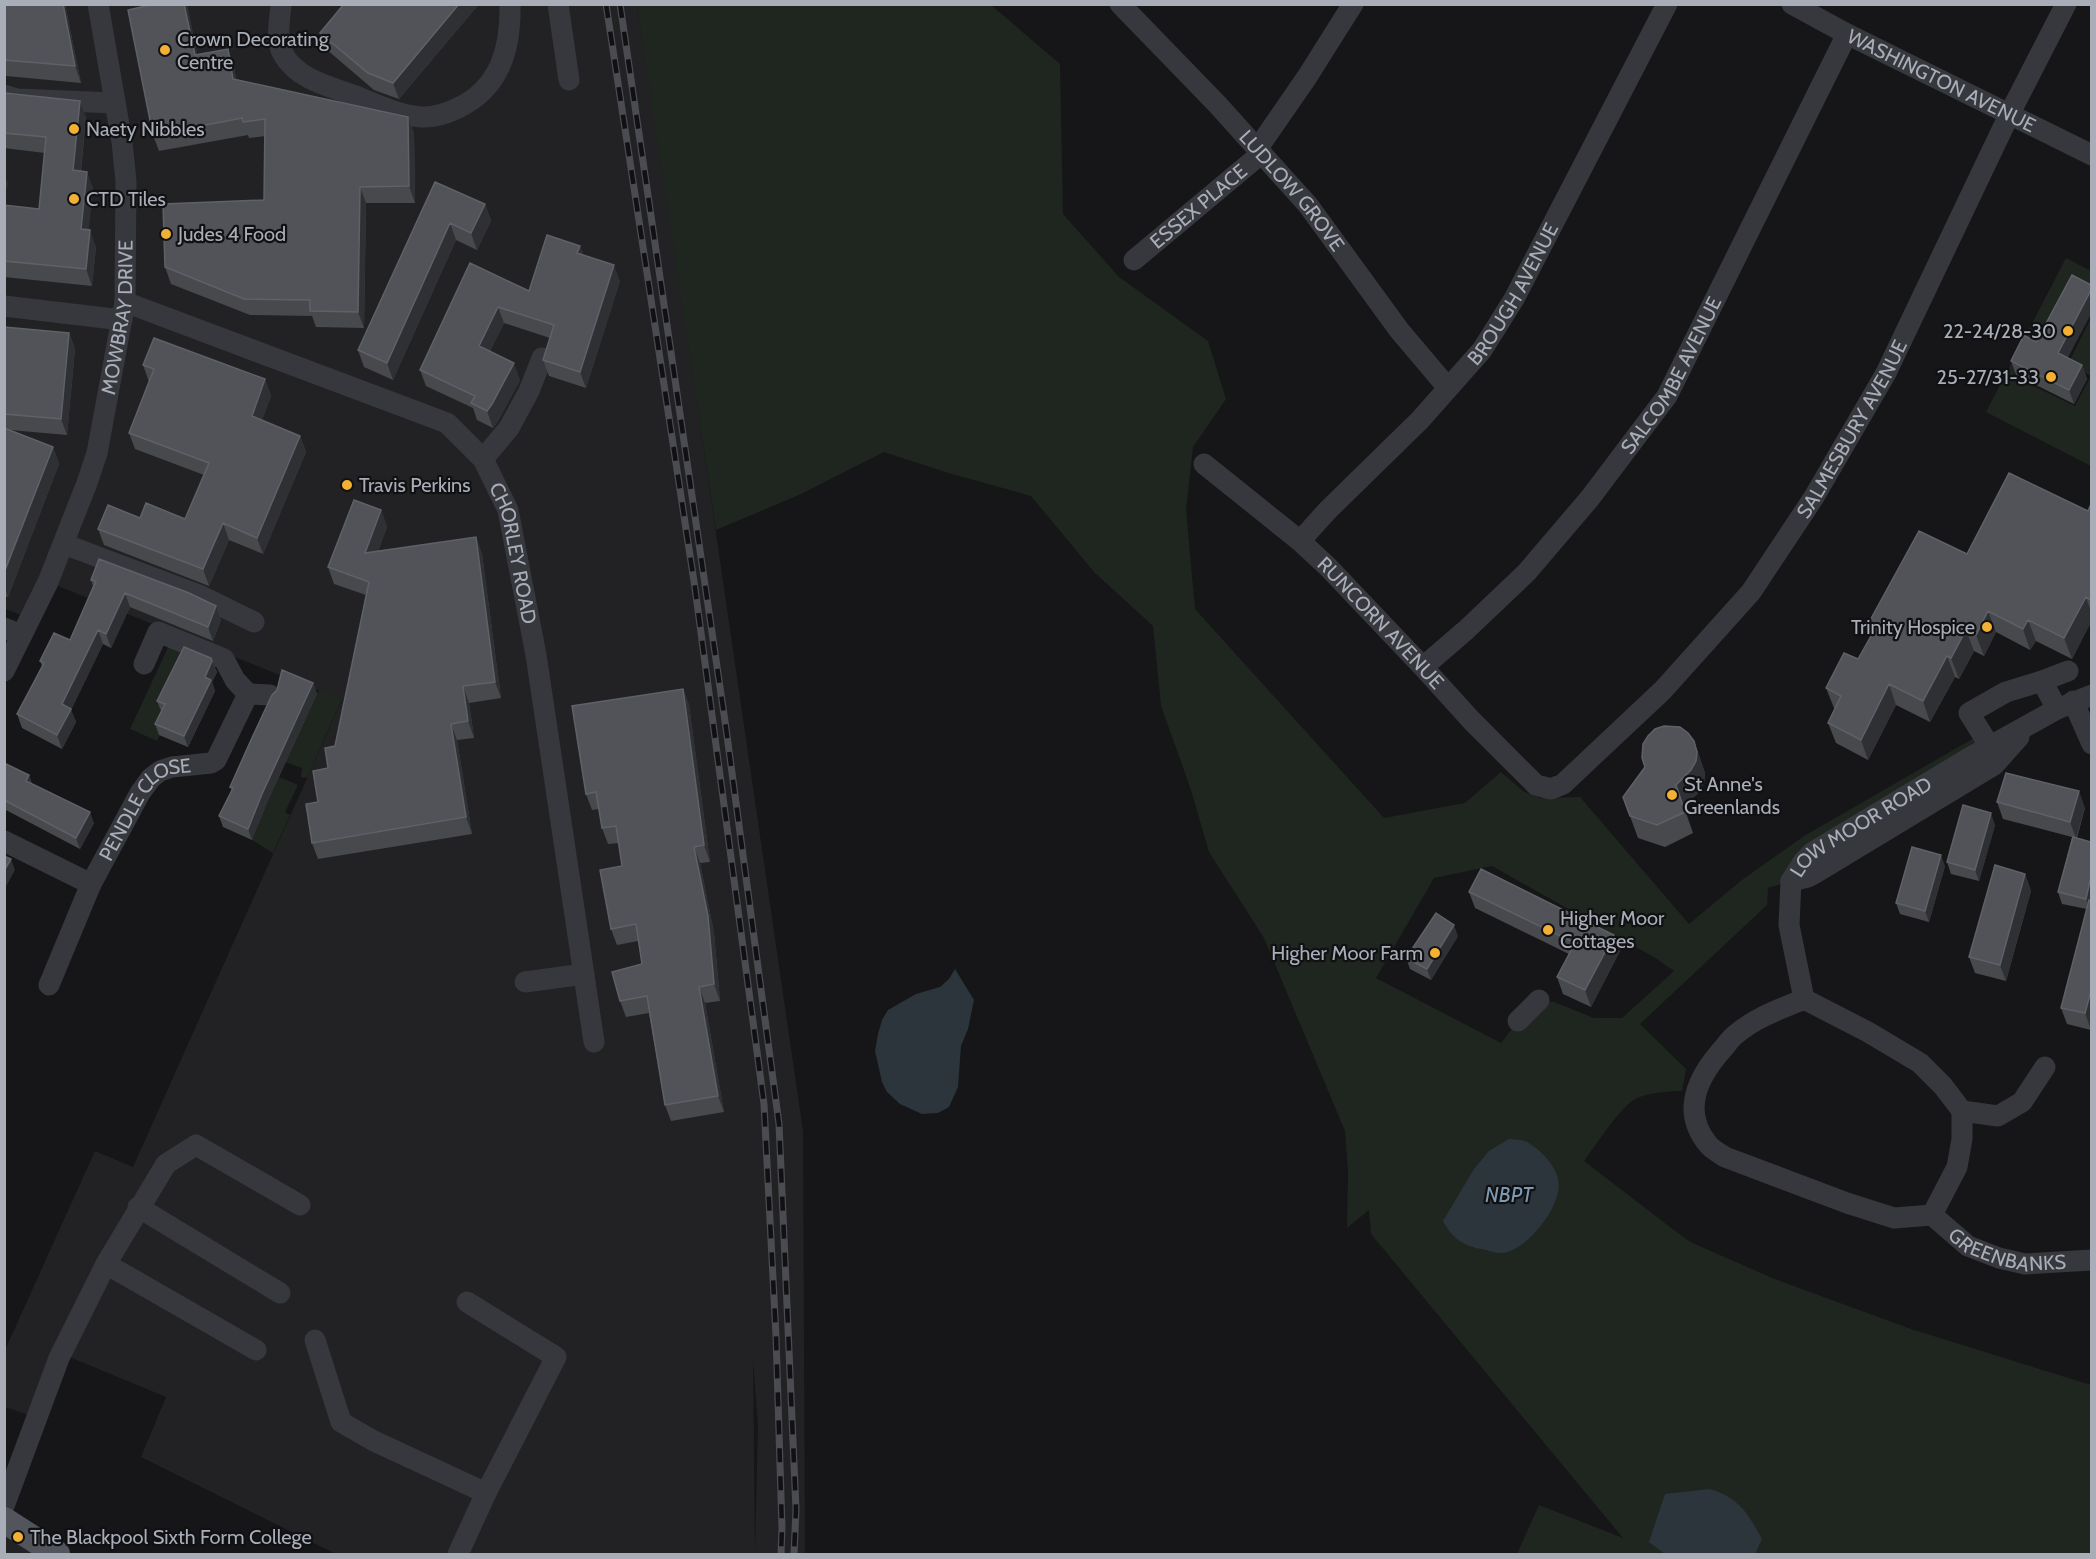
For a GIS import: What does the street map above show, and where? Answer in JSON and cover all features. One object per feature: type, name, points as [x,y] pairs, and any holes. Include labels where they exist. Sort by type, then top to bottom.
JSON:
[{"type":"main road","points":[[4,1520],[57,1554]]},
{"type":"street","name":"MOWBRAY DRIVE","points":[[4,671],[19,627],[64,543],[97,453],[123,311],[126,181],[122,142],[98,4]]},
{"type":"street","points":[[281,4],[279,39],[281,52],[297,71],[319,83],[400,112],[423,117],[449,112],[472,102],[485,89],[498,72],[507,44],[510,4]]},
{"type":"street","points":[[558,4],[570,80]]},
{"type":"street","name":"LUDLOW GROVE","points":[[1120,4],[1260,151],[1308,205],[1399,330],[1448,388]]},
{"type":"street","name":"ESSEX PLACE","points":[[1134,260],[1260,151],[1353,4]]},
{"type":"street","name":"BROUGH AVENUE","points":[[1300,541],[1328,510],[1420,420],[1482,350],[1514,299],[1667,4]]},
{"type":"street","name":"WASHINGTON AVENUE","points":[[1792,4],[2091,155]]},
{"type":"street","name":"SALMESBURY AVENUE","points":[[1551,789],[1563,784],[1663,690],[1751,592],[1814,497],[1886,373],[2010,113],[2066,4]]},
{"type":"street","name":"SALCOMBE AVENUE","points":[[1424,666],[1527,572],[1590,498],[1667,396],[1848,34]]},
{"type":"street","points":[[4,95],[17,99],[115,103]]},
{"type":"street","name":"CHORLEY ROAD","points":[[4,306],[123,311],[447,423],[483,459],[508,510],[536,655],[594,1042]]},
{"type":"street","points":[[483,459],[509,428],[529,391],[542,358]]},
{"type":"street","name":"RUNCORN AVENUE","points":[[1204,464],[1300,541],[1424,666],[1472,721],[1536,785],[1551,789]]},
{"type":"street","points":[[64,543],[199,595],[254,622]]},
{"type":"street","points":[[144,664],[158,632],[224,659],[241,687],[270,695]]},
{"type":"street","points":[[1994,753],[1969,713],[2006,692],[2068,671]]},
{"type":"street","points":[[2042,681],[2074,702],[2091,744]]},
{"type":"street","name":"PENDLE CLOSE","points":[[50,985],[91,884],[126,816],[151,778],[160,771],[172,767],[212,763],[216,760],[241,687]]},
{"type":"street","name":"LOW MOOR ROAD","points":[[1804,999],[1789,925],[1791,881],[1803,862],[1813,852],[1994,753],[2029,725],[2074,702]]},
{"type":"street","name":"PENDLE CLOSE","points":[[4,841],[91,884]]},
{"type":"street","points":[[525,982],[584,974]]},
{"type":"street","points":[[1804,999],[1868,1032],[1920,1063],[1943,1086],[1962,1111],[1962,1139],[1957,1167],[1932,1215],[1894,1218],[1846,1203],[1725,1157],[1708,1145],[1696,1124],[1694,1106],[1698,1085],[1708,1066],[1734,1035],[1767,1014],[1804,999]]},
{"type":"street","points":[[1518,1021],[1539,1000]]},
{"type":"street","points":[[1962,1111],[1998,1116],[2022,1102],[2045,1067]]},
{"type":"street","points":[[4,1506],[59,1358],[106,1264],[138,1207],[166,1164],[196,1145],[300,1205]]},
{"type":"street","points":[[138,1207],[280,1293]]},
{"type":"street","name":"GREENBANKS","points":[[1932,1215],[1968,1246],[1999,1258],[2025,1264],[2091,1260]]},
{"type":"street","points":[[106,1264],[256,1350]]},
{"type":"street","points":[[458,1554],[486,1493],[556,1358],[467,1302]]},
{"type":"street","points":[[315,1340],[341,1422],[374,1441],[486,1493]]},
{"type":"shaded area","points":[[5,5],[637,5],[662,162],[803,1131],[805,1554],[336,1554],[141,1457],[166,1397],[55,1351],[28,1415],[5,1407],[5,1350],[95,1151],[133,1167],[342,700],[48,582],[30,618],[5,609]],"holes":[[[753,1360],[758,1426],[755,1551]]]},
{"type":"shaded area","points":[[637,5],[991,5],[1060,64],[1063,214],[1119,277],[1208,341],[1226,399],[1193,447],[1186,510],[1195,609],[1384,818],[1465,803],[1501,772],[1523,791],[1541,798],[1580,797],[1689,924],[1742,880],[1804,836],[1974,738],[1982,751],[1791,881],[1768,888],[1767,905],[1640,1024],[1686,1069],[1682,1091],[1651,1094],[1635,1099],[1615,1119],[1584,1161],[1687,1240],[1697,1245],[1777,1280],[1911,1329],[2091,1385],[2091,1554],[1517,1554],[1539,1505],[1623,1538],[1371,1234],[1369,1210],[1347,1228],[1348,1172],[1345,1131],[1264,938],[1209,852],[1191,790],[1161,706],[1153,626],[1094,572],[1031,496],[884,452],[801,494],[716,530]],"holes":[[[1492,866],[1657,959],[1674,971],[1622,1018],[1594,1018],[1554,1002],[1539,1000],[1518,1021],[1501,1043],[1376,978],[1434,878]]]},
{"type":"shaded area","points":[[2066,258],[2091,271],[2091,292],[2040,350],[2029,345],[2013,376],[2075,406],[2091,376],[2091,466],[1986,412]]},
{"type":"shaded area","points":[[2091,318],[2091,376],[2068,364]]},
{"type":"shaded area","points":[[171,641],[192,650],[160,711],[169,715],[157,741],[130,729]]},
{"type":"shaded area","points":[[319,690],[342,699],[307,778],[301,777],[302,768],[285,762]]},
{"type":"shaded area","points":[[279,777],[298,785],[285,812],[290,815],[273,853],[252,840],[258,826],[250,822],[260,818]]},
{"type":"shaded area","name":"The Blackpool Sixth Form College","points":[[5,1520],[57,1554],[5,1554]]},
{"type":"water","points":[[955,969],[974,1000],[968,1029],[961,1046],[958,1087],[949,1107],[938,1113],[922,1114],[900,1104],[887,1092],[882,1082],[875,1051],[878,1034],[888,1010],[916,994],[940,987]]},
{"type":"water","name":"NBPT","points":[[1509,1139],[1527,1142],[1540,1151],[1555,1170],[1559,1185],[1550,1212],[1528,1240],[1509,1251],[1498,1253],[1464,1243],[1454,1237],[1443,1221],[1474,1169],[1489,1151]]},
{"type":"water","points":[[1710,1489],[1736,1502],[1752,1521],[1762,1539],[1755,1554],[1665,1554],[1649,1542],[1665,1494]]},
{"type":"building","points":[[4,4],[63,4],[75,66],[4,60]]},
{"type":"building","points":[[154,4],[184,4],[195,55],[228,49],[233,79],[408,117],[409,186],[360,187],[358,312],[310,311],[310,300],[244,299],[165,267],[163,204],[264,200],[265,119],[243,122],[242,118],[153,135],[128,10]]},
{"type":"building","points":[[344,4],[459,4],[393,83],[368,73],[320,33]]},
{"type":"building","points":[[4,93],[80,101],[73,170],[87,172],[81,229],[90,230],[86,269],[4,261],[4,205],[39,209],[46,137],[4,133]]},
{"type":"building","points":[[435,182],[485,204],[471,233],[450,223],[387,363],[358,350]]},
{"type":"building","points":[[547,235],[580,246],[577,253],[614,265],[580,372],[543,360],[554,325],[498,307],[479,346],[514,363],[487,411],[471,403],[475,396],[420,370],[470,263],[529,291]]},
{"type":"building","points":[[2072,275],[2091,285],[2091,290],[2058,353],[2082,365],[2069,390],[2011,361],[2024,335],[2036,342]]},
{"type":"building","points":[[4,327],[69,333],[61,419],[4,414]]},
{"type":"building","points":[[154,338],[265,379],[252,416],[300,436],[257,538],[223,523],[203,569],[98,529],[108,505],[140,518],[146,503],[185,519],[209,463],[129,433],[154,369],[143,365]]},
{"type":"building","points":[[4,428],[53,447],[4,573]]},
{"type":"building","name":"Trinity Hospice","points":[[2009,473],[2088,511],[2091,504],[2091,600],[2086,597],[2064,638],[2028,620],[2023,629],[1988,611],[1976,635],[1966,630],[1951,658],[1947,656],[1923,701],[1889,684],[1861,740],[1828,723],[1841,696],[1826,688],[1844,653],[1858,659],[1871,636],[1868,624],[1919,531],[1967,554]]},
{"type":"building","points":[[354,500],[381,510],[365,553],[476,537],[495,682],[463,686],[468,721],[451,724],[466,817],[312,843],[306,804],[318,802],[313,771],[328,768],[325,748],[335,746],[369,582],[328,567]]},
{"type":"building","points":[[99,559],[189,593],[216,606],[208,627],[125,593],[106,634],[98,630],[62,704],[71,709],[57,735],[17,714],[44,663],[40,661],[54,633],[70,640],[96,581],[91,580]]},
{"type":"building","points":[[184,647],[211,658],[212,661],[205,677],[211,680],[184,736],[155,724],[165,704],[157,701]]},
{"type":"building","points":[[282,670],[313,683],[248,829],[219,816],[233,788],[230,787],[251,740],[272,695],[277,690]]},
{"type":"building","points":[[683,689],[704,845],[694,847],[708,916],[714,984],[699,987],[718,1096],[665,1105],[647,996],[620,1001],[612,972],[642,964],[636,924],[611,929],[600,870],[622,866],[616,826],[602,828],[596,792],[586,794],[572,706]]},
{"type":"building","points":[[1664,726],[1680,727],[1688,733],[1694,741],[1697,752],[1696,761],[1691,770],[1676,785],[1685,812],[1657,825],[1630,816],[1623,797],[1645,767],[1642,758],[1643,744],[1655,729]]},
{"type":"building","points":[[4,763],[29,775],[26,781],[90,812],[76,838],[4,800]]},
{"type":"building","points":[[2006,773],[2079,791],[2070,822],[1997,802]]},
{"type":"building","points":[[1963,805],[1991,813],[1975,870],[1947,862]]},
{"type":"building","points":[[2073,837],[2091,842],[2091,876],[2086,899],[2058,892]]},
{"type":"building","points":[[1912,847],[1941,855],[1925,911],[1896,903]]},
{"type":"building","points":[[4,856],[11,859],[4,871]]},
{"type":"building","points":[[1995,865],[2025,874],[2000,965],[1969,957]]},
{"type":"building","points":[[1481,869],[1614,935],[1585,990],[1557,977],[1575,943],[1469,892]]},
{"type":"building","points":[[2089,900],[2091,901],[2091,991],[2085,1013],[2061,1008]]},
{"type":"building","points":[[1436,913],[1454,925],[1427,969],[1406,958]]},
{"type":"railway","points":[[606,4],[695,588],[764,1104],[776,1336],[781,1554]]},
{"type":"railway","points":[[620,4],[726,728],[779,1124],[796,1509],[794,1554]]},
{"type":"place","name":"Crown Decorating Centre","points":[[165,50]]},
{"type":"place","name":"Naety Nibbles","points":[[74,129]]},
{"type":"place","name":"CTD Tiles","points":[[74,199]]},
{"type":"place","name":"Judes 4 Food","points":[[166,234]]},
{"type":"place","name":"22-24/28-30","points":[[2068,331]]},
{"type":"place","name":"25-27/31-33","points":[[2051,377]]},
{"type":"place","name":"Travis Perkins","points":[[347,485]]},
{"type":"place","name":"Trinity Hospice","points":[[1987,627]]},
{"type":"place","name":"St Anne's Greenlands","points":[[1672,795]]},
{"type":"place","name":"Higher Moor Cottages","points":[[1548,930]]},
{"type":"place","name":"Higher Moor Farm","points":[[1435,953]]},
{"type":"place","name":"The Blackpool Sixth Form College","points":[[18,1537]]}]
